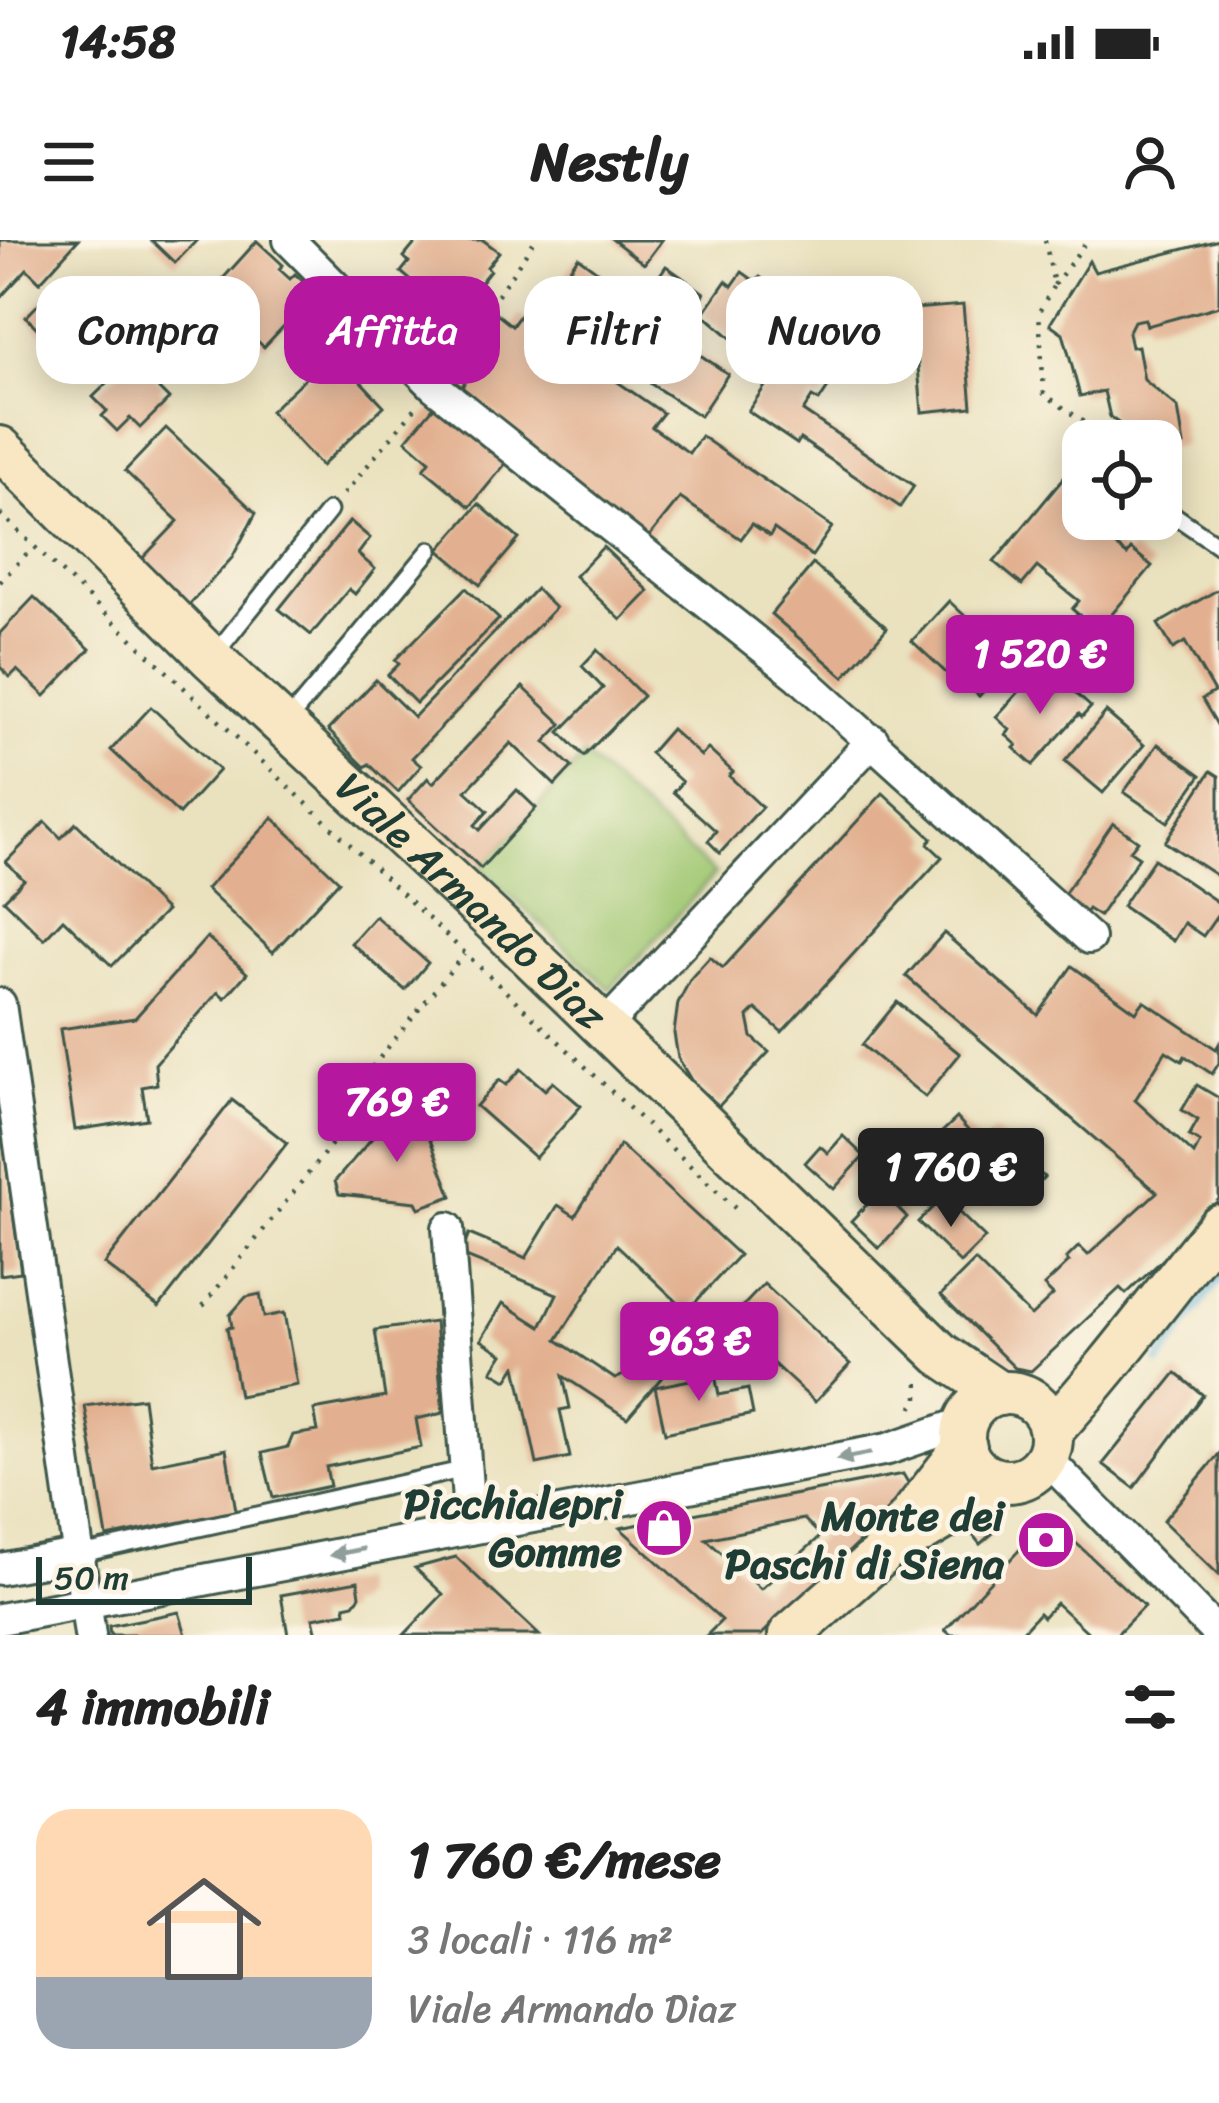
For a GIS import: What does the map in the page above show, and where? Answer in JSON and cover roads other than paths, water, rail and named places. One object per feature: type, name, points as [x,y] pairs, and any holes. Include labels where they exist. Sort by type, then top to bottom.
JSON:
[{"type":"street","points":[[290,240],[434,386],[693,590],[873,740],[1089,938]]},
{"type":"street","name":"Viale Armando Diaz","points":[[0,448],[212,658],[494,921],[930,1366],[1002,1430]]},
{"type":"street","points":[[602,1029],[873,740]]},
{"type":"street","points":[[0,1004],[90,1635]]},
{"type":"street","points":[[0,1619],[1002,1430],[1088,1391],[1219,1226]]},
{"type":"street","points":[[448,1228],[470,1529]]},
{"type":"street","points":[[790,1635],[880,1556],[968,1504],[1002,1430]]},
{"type":"street","points":[[1002,1430],[1206,1631]]},
{"type":"street","points":[[0,1569],[81,1554]]},
{"type":"lane","points":[[212,658],[329,511]]},
{"type":"lane","points":[[1182,520],[1219,546]]},
{"type":"lane","points":[[284,726],[430,550]]},
{"type":"lane","points":[[81,1554],[466,1469]]},
{"type":"waterway","points":[[1159,1362],[1219,1278]]},
{"type":"place","name":"Picchialepri Gomme","points":[[664,1528]]},
{"type":"place","name":"Monte dei Paschi di Siena","points":[[1046,1540]]}]
